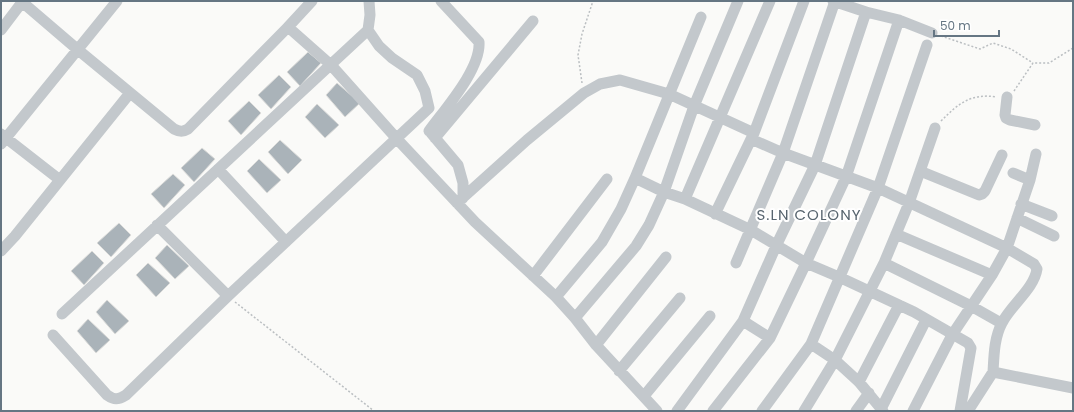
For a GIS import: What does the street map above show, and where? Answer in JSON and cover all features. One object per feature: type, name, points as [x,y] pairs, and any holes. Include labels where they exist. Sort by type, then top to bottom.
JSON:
[{"type":"street","points":[[1,30],[22,1],[77,49],[179,132],[188,129],[312,1]]},
{"type":"street","points":[[60,180],[3,139],[116,1]]},
{"type":"street","points":[[62,314],[368,30],[370,15],[369,1]]},
{"type":"street","points":[[430,133],[472,71],[480,49],[479,42],[441,1]]},
{"type":"street","points":[[575,318],[643,236],[664,192],[694,106],[738,1]]},
{"type":"street","points":[[685,200],[770,1]]},
{"type":"street","points":[[715,214],[752,136],[804,1]]},
{"type":"street","points":[[736,262],[783,153],[834,1],[866,12],[899,20],[932,33]]},
{"type":"street","points":[[677,411],[743,321],[776,246],[815,165],[866,12]]},
{"type":"street","points":[[556,297],[602,242],[621,209],[701,17]]},
{"type":"street","points":[[713,411],[770,338],[806,263],[846,176],[899,20]]},
{"type":"street","points":[[430,133],[533,21]]},
{"type":"street","points":[[288,27],[331,65],[397,139],[460,200],[475,222],[556,297],[619,371],[657,411]]},
{"type":"street","points":[[53,335],[107,395],[112,399],[120,399],[126,396],[228,296],[397,139],[429,108],[426,91],[417,75],[392,58],[380,46],[368,30]]},
{"type":"street","points":[[762,411],[811,344],[878,188],[927,45]]},
{"type":"street","points":[[460,200],[527,140],[584,93],[600,84],[620,80],[669,94],[721,118],[783,153],[878,188],[1007,248],[1034,264],[1037,269],[1033,282],[1012,307],[1002,323],[996,342],[993,372],[968,411]]},
{"type":"street","points":[[1,251],[15,236],[130,93]]},
{"type":"street","points":[[1007,96],[1006,118],[1035,125]]},
{"type":"street","points":[[804,411],[835,360],[884,263],[909,203],[935,128]]},
{"type":"street","points":[[430,133],[458,165],[463,183],[460,200]]},
{"type":"street","points":[[913,411],[952,335],[992,275],[1007,248],[1030,180],[1036,154]]},
{"type":"street","points":[[920,171],[979,195],[985,191],[1002,155]]},
{"type":"street","points":[[218,170],[286,242]]},
{"type":"street","points":[[1013,173],[1030,180]]},
{"type":"street","points":[[635,178],[751,230],[806,263],[899,305],[968,343],[971,348],[960,411]]},
{"type":"street","points":[[533,276],[607,179]]},
{"type":"street","points":[[1021,204],[1052,216]]},
{"type":"street","points":[[1017,218],[1054,236]]},
{"type":"street","points":[[157,225],[228,296]]},
{"type":"street","points":[[896,234],[992,275]]},
{"type":"street","points":[[596,345],[666,257]]},
{"type":"street","points":[[884,263],[1002,323]]},
{"type":"street","points":[[619,371],[680,298]]},
{"type":"street","points":[[859,382],[899,305]]},
{"type":"street","points":[[644,396],[710,316]]},
{"type":"street","points":[[811,344],[835,360],[859,382],[882,410],[926,320]]},
{"type":"street","points":[[743,321],[770,338]]},
{"type":"street","points":[[993,372],[1073,388]]},
{"type":"street","points":[[856,411],[869,393]]},
{"type":"path","points":[[584,93],[578,55],[582,34],[593,1]]},
{"type":"path","points":[[932,33],[980,49],[993,43],[1012,49],[1033,63],[1049,63],[1073,48]]},
{"type":"path","points":[[935,128],[956,106],[965,100],[987,95],[1002,97],[1013,93],[1033,63]]},
{"type":"path","points":[[228,296],[374,411]]},
{"type":"building","points":[[308,52],[321,63],[300,86],[287,72]]},
{"type":"building","points":[[279,75],[291,87],[271,109],[258,95]]},
{"type":"building","points":[[337,83],[360,103],[345,117],[326,95]]},
{"type":"building","points":[[249,101],[261,113],[241,135],[228,121]]},
{"type":"building","points":[[317,104],[339,125],[325,138],[305,117]]},
{"type":"building","points":[[280,140],[302,160],[288,174],[268,152]]},
{"type":"building","points":[[202,148],[215,159],[194,182],[181,168]]},
{"type":"building","points":[[259,159],[281,180],[267,193],[247,171]]},
{"type":"building","points":[[173,174],[185,185],[164,208],[151,194]]},
{"type":"building","points":[[119,223],[131,235],[111,257],[97,243]]},
{"type":"building","points":[[167,245],[189,266],[175,279],[155,258]]},
{"type":"building","points":[[92,251],[104,263],[84,285],[71,271]]},
{"type":"building","points":[[148,263],[170,283],[156,297],[136,275]]},
{"type":"building","points":[[107,300],[129,321],[115,334],[96,312]]},
{"type":"building","points":[[88,319],[110,340],[96,353],[77,331]]},
{"type":"district","name":"S.LN COLONY","points":[[809,214]]}]
